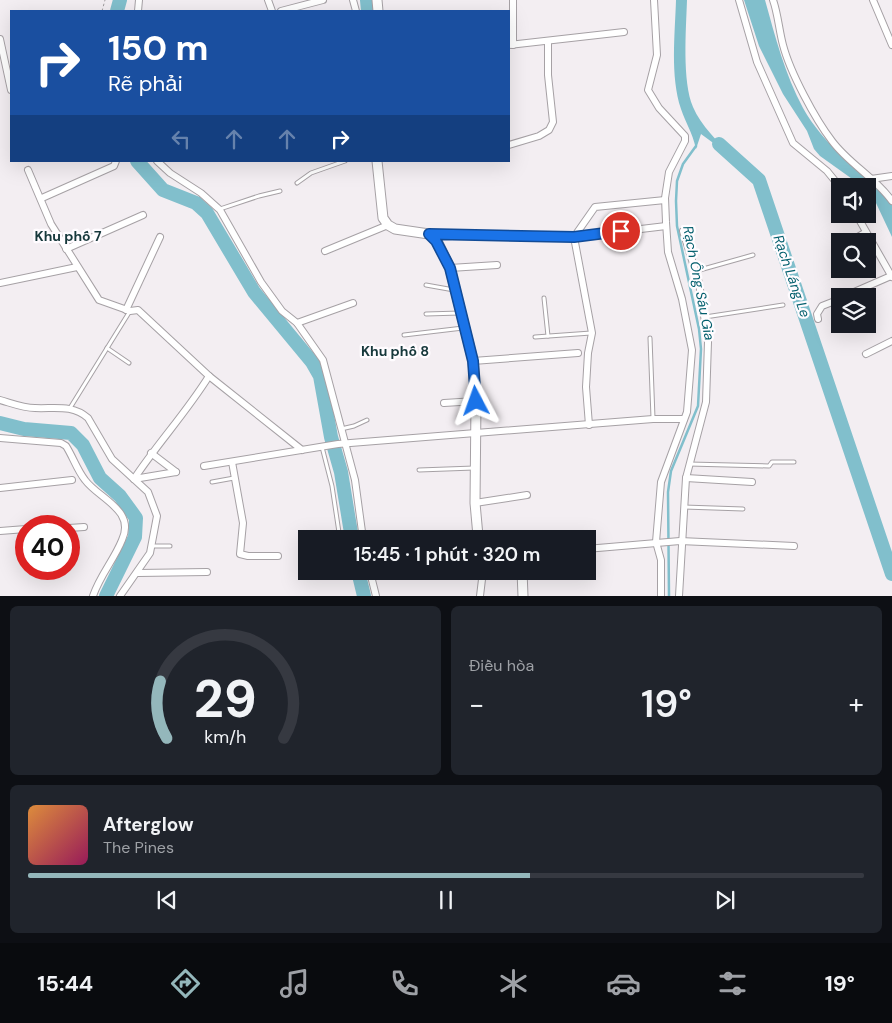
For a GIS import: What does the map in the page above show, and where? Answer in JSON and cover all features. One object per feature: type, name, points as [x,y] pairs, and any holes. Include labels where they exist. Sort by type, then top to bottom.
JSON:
[{"type":"street","points":[[285,10],[323,0]]},
{"type":"street","points":[[513,0],[511,45],[624,32]]},
{"type":"street","points":[[654,0],[657,55],[648,90],[659,108],[685,136],[685,140],[669,172],[665,200],[668,252],[682,300],[692,350],[687,412],[661,482],[659,542],[661,596]]},
{"type":"street","points":[[739,0],[757,62],[793,143],[833,178]]},
{"type":"street","points":[[773,0],[784,48],[812,108],[832,141],[870,178]]},
{"type":"street","points":[[873,0],[889,30],[892,45]]},
{"type":"street","points":[[0,39],[10,86]]},
{"type":"street","points":[[510,145],[540,136],[550,130],[553,122],[548,75],[548,41]]},
{"type":"street","points":[[42,198],[114,166],[116,162]]},
{"type":"street","points":[[158,162],[170,173],[201,193],[220,210],[261,282],[282,311],[296,323],[323,360],[341,429],[341,444],[355,480],[362,530]]},
{"type":"street","points":[[377,162],[384,218],[388,225],[395,229],[429,234],[574,237],[666,226]]},
{"type":"street","points":[[28,170],[42,198],[51,224],[99,300],[128,310],[138,310],[209,376],[302,450]]},
{"type":"street","points":[[876,178],[892,176]]},
{"type":"street","points":[[876,183],[885,190],[892,201]]},
{"type":"street","points":[[589,425],[586,387],[588,353],[592,333],[574,237],[595,207],[665,200]]},
{"type":"street","points":[[66,249],[144,215]]},
{"type":"street","points":[[861,223],[892,277],[865,288]]},
{"type":"street","points":[[325,250],[388,225]]},
{"type":"street","points":[[679,596],[679,541],[686,478],[688,464],[706,402],[708,342],[696,271],[683,231]]},
{"type":"street","points":[[429,234],[436,241],[450,268],[473,361],[476,401],[474,433],[477,530]]},
{"type":"street","points":[[128,310],[160,237]]},
{"type":"street","points":[[450,268],[497,265]]},
{"type":"street","points":[[0,283],[77,267]]},
{"type":"street","points":[[818,319],[816,314],[822,306],[831,302]]},
{"type":"street","points":[[296,323],[354,303]]},
{"type":"street","points":[[866,354],[892,340]]},
{"type":"street","points":[[473,361],[578,353]]},
{"type":"street","points":[[134,479],[151,453],[193,402],[209,376]]},
{"type":"street","points":[[0,400],[33,408],[70,408],[88,418],[112,459],[148,492],[157,516],[152,546],[138,573],[120,596]]},
{"type":"street","points":[[444,403],[476,401]]},
{"type":"street","points":[[204,466],[341,444],[589,425],[652,418],[684,419]]},
{"type":"street","points":[[0,438],[61,443],[66,446],[86,482],[117,508],[124,519],[126,529],[122,540],[107,564],[94,596]]},
{"type":"street","points":[[134,479],[176,472],[151,453]]},
{"type":"street","points":[[232,462],[243,523],[240,554],[248,556],[278,556]]},
{"type":"street","points":[[686,478],[752,482]]},
{"type":"street","points":[[0,488],[72,480]]},
{"type":"street","points":[[475,503],[527,495]]},
{"type":"street","points":[[80,527],[84,527]]},
{"type":"street","points":[[0,531],[15,530]]},
{"type":"street","points":[[596,549],[679,541],[794,546]]},
{"type":"street","points":[[138,573],[207,572]]},
{"type":"street","points":[[372,580],[376,596]]},
{"type":"street","points":[[480,596],[482,580]]},
{"type":"street","points":[[522,580],[522,596]]},
{"type":"lane","points":[[297,183],[311,173],[342,162]]},
{"type":"lane","points":[[220,210],[259,196],[280,192]]},
{"type":"lane","points":[[696,271],[753,255]]},
{"type":"lane","points":[[426,285],[454,290]]},
{"type":"lane","points":[[544,298],[548,336]]},
{"type":"lane","points":[[704,317],[783,305]]},
{"type":"lane","points":[[70,408],[108,348],[128,310]]},
{"type":"lane","points":[[426,314],[461,312]]},
{"type":"lane","points":[[404,335],[464,328]]},
{"type":"lane","points":[[535,337],[592,333]]},
{"type":"lane","points":[[650,338],[652,418]]},
{"type":"lane","points":[[108,348],[129,363]]},
{"type":"lane","points":[[341,429],[367,420]]},
{"type":"lane","points":[[324,446],[339,530]]},
{"type":"lane","points":[[688,464],[769,466],[772,462],[794,462]]},
{"type":"lane","points":[[419,470],[475,468]]},
{"type":"lane","points":[[212,482],[235,478]]},
{"type":"lane","points":[[683,507],[743,509]]},
{"type":"lane","points":[[152,546],[170,546]]},
{"type":"water","points":[[676,0],[687,0],[686,70],[687,84],[693,107],[705,127],[731,156],[701,134],[696,149],[681,109],[674,69]]},
{"type":"water","points":[[744,0],[765,0],[786,69],[803,108],[821,134],[865,178],[851,178],[820,156],[814,149],[807,131],[783,94],[759,46]]},
{"type":"water","points":[[876,188],[892,203],[892,237],[876,203]]},
{"type":"waterway","points":[[117,10],[120,0]]},
{"type":"waterway","points":[[367,0],[368,10]]},
{"type":"waterway","name":"Rạch Láng Le","points":[[719,144],[759,180],[892,574]]},
{"type":"waterway","name":"Rạch Ông Sáu Gia","points":[[669,596],[668,492],[671,471],[698,406],[701,349],[699,329],[677,226],[676,201],[677,181],[683,164],[696,146]]},
{"type":"waterway","points":[[138,162],[163,190],[196,203],[207,213],[254,292],[312,362],[320,376],[331,437],[341,472],[351,530]]},
{"type":"waterway","points":[[0,423],[24,429],[71,433],[83,445],[100,478],[120,496],[136,518],[135,537],[106,596]]},
{"type":"waterway","points":[[360,580],[364,596]]},
{"type":"district","name":"Khu phố 7","points":[[68,236]]},
{"type":"district","name":"Khu phố 8","points":[[395,351]]},
{"type":"route","points":[[476,401],[473,361],[450,268],[443,251],[429,234],[574,237],[621,231]]}]
